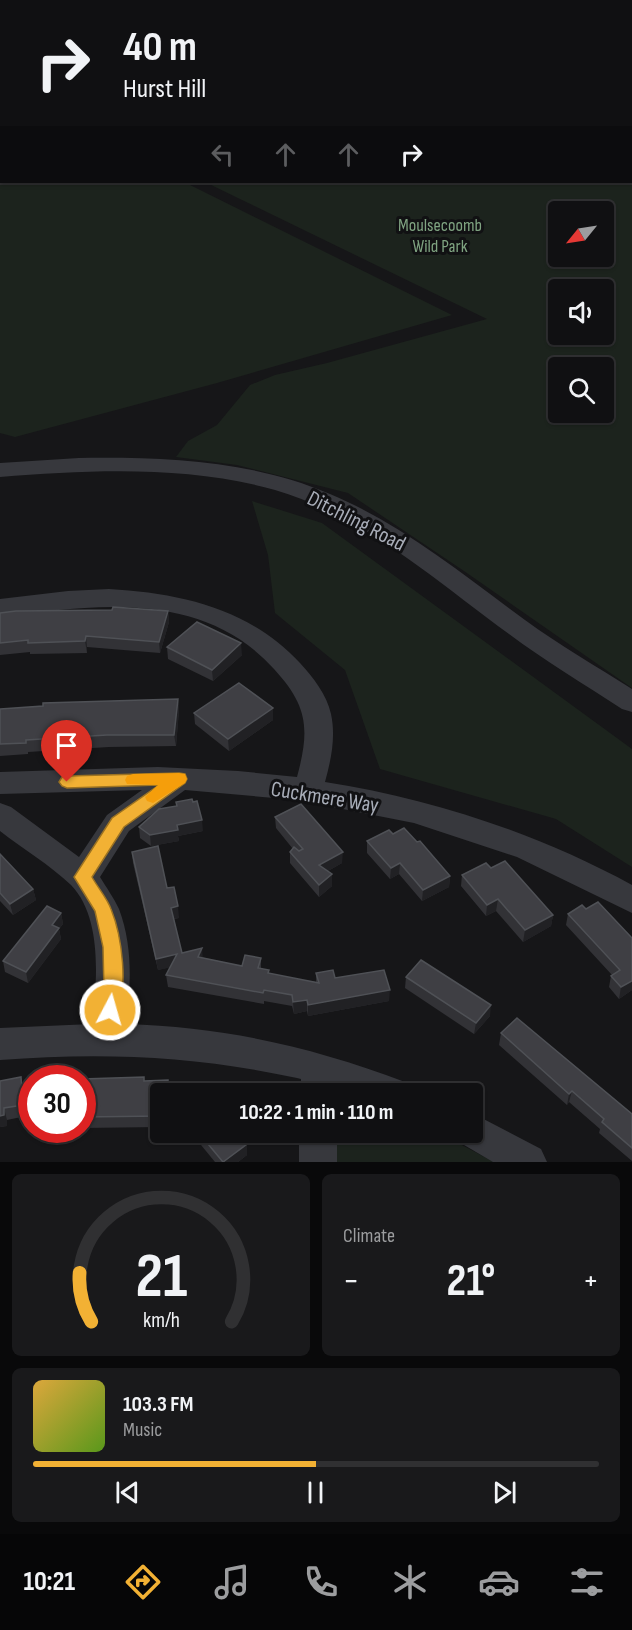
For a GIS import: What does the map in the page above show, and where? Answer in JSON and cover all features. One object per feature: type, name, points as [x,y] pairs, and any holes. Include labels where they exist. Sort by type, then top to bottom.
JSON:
[{"type":"street","name":"Ditchling Road","points":[[0,470],[114,465],[154,466],[246,477],[318,497],[367,521],[411,548],[544,646],[632,702]]},
{"type":"street","points":[[0,608],[71,599],[133,598],[189,609],[253,634],[288,665],[309,696],[317,715],[318,748],[308,791]]},
{"type":"street","points":[[83,877],[118,823],[179,779]]},
{"type":"street","name":"Cuckmere Way","points":[[0,783],[179,779],[308,791],[374,802],[512,842],[574,868],[632,900]]},
{"type":"street","points":[[0,815],[83,877],[103,910],[112,947],[113,992],[106,1027],[107,1039]]},
{"type":"street","points":[[0,1044],[107,1039],[181,1042],[285,1058],[319,1081]]},
{"type":"street","points":[[483,1136],[528,1162]]},
{"type":"street","points":[[318,1143],[318,1162]]},
{"type":"green space","points":[[0,183],[186,183],[452,315],[217,383],[15,437],[0,433]]},
{"type":"green space","name":"Moulsecoomb Wild Park","points":[[207,183],[632,183],[632,688],[348,493],[237,465],[176,457],[188,441],[217,425],[250,385],[275,375],[487,319]]},
{"type":"green space","points":[[252,501],[322,523],[632,749],[632,867],[556,819],[380,769],[345,670],[275,613],[268,555]]},
{"type":"green space","points":[[336,1143],[458,1143],[494,1162],[336,1162]]},
{"type":"building","points":[[113,607],[168,611],[159,642],[86,636],[85,641],[28,643],[28,640],[0,643],[0,613],[112,610]]},
{"type":"building","points":[[197,622],[241,643],[212,670],[167,647]]},
{"type":"building","points":[[239,683],[273,708],[228,739],[194,713]]},
{"type":"building","points":[[178,699],[174,735],[107,735],[26,740],[26,743],[0,744],[0,709],[43,706],[43,703]]},
{"type":"building","points":[[192,799],[193,802],[197,801],[202,820],[177,825],[178,830],[150,835],[139,827],[159,809],[177,806],[176,802]]},
{"type":"building","points":[[301,804],[343,852],[319,865],[332,874],[319,885],[290,852],[294,847],[299,851],[303,849],[275,817]]},
{"type":"building","points":[[404,828],[417,842],[420,841],[450,876],[423,890],[400,863],[391,868],[367,841],[389,830],[393,834]]},
{"type":"building","points":[[158,846],[167,888],[174,887],[178,906],[171,908],[182,953],[202,948],[198,957],[242,966],[245,955],[261,958],[258,968],[269,970],[268,973],[319,983],[316,973],[333,970],[335,978],[384,970],[390,990],[308,1005],[307,1000],[293,1002],[292,995],[264,990],[263,993],[166,975],[177,954],[156,959],[132,852]]},
{"type":"building","points":[[0,854],[33,889],[10,904],[0,893]]},
{"type":"building","points":[[505,861],[553,915],[525,930],[498,899],[487,905],[462,875],[486,863],[491,868]]},
{"type":"building","points":[[598,902],[632,938],[632,981],[621,987],[611,976],[620,970],[568,914],[582,905],[586,909]]},
{"type":"building","points":[[47,906],[61,913],[52,925],[59,928],[26,972],[3,961]]},
{"type":"building","points":[[421,960],[491,1005],[476,1023],[406,977]]},
{"type":"building","points":[[517,1018],[632,1114],[632,1148],[602,1122],[604,1119],[572,1091],[569,1094],[501,1033]]},
{"type":"building","points":[[144,1077],[144,1081],[168,1080],[168,1083],[150,1083],[150,1116],[96,1117],[96,1079]]},
{"type":"building","points":[[18,1078],[18,1106],[4,1108],[4,1115],[0,1116],[0,1081]]},
{"type":"building","points":[[207,1143],[247,1144],[223,1162]]},
{"type":"slow traffic","points":[[133,780],[179,779],[153,797]]},
{"type":"route","points":[[67,782],[179,779],[118,823],[83,877],[103,910],[112,947],[113,992],[110,1010]]}]
